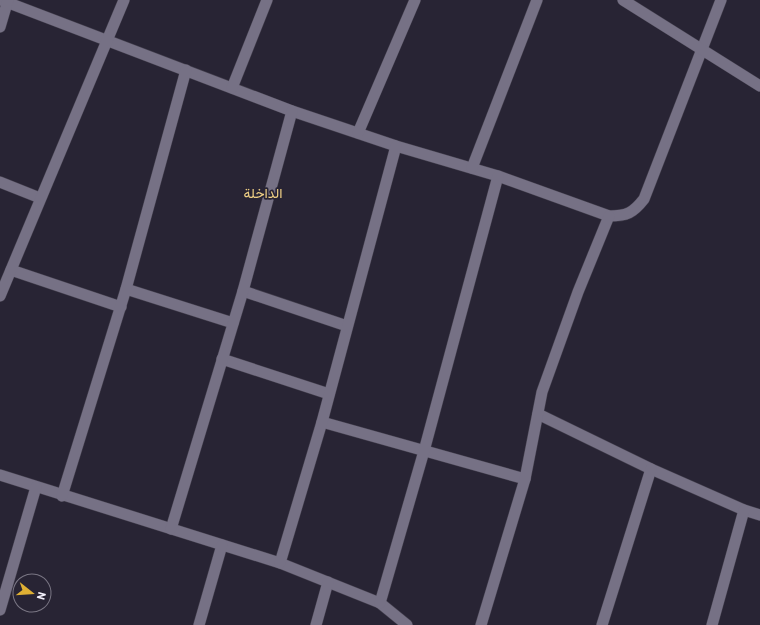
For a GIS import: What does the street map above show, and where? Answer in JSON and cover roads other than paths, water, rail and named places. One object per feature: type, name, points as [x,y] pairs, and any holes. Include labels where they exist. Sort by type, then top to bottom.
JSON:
[{"type":"street","points":[[0,296],[124,0]]},
{"type":"street","points":[[232,88],[267,0]]},
{"type":"street","points":[[358,133],[415,0]]},
{"type":"street","points":[[472,168],[537,0]]},
{"type":"street","points":[[623,0],[760,86]]},
{"type":"street","points":[[0,27],[5,1],[292,111],[396,146],[498,176],[609,216],[623,216],[636,210],[644,199],[720,0]]},
{"type":"street","points":[[62,496],[121,307],[186,70]]},
{"type":"street","points":[[171,529],[243,291],[292,111]]},
{"type":"street","points":[[280,563],[322,422],[396,146]]},
{"type":"street","points":[[380,604],[424,451],[498,176]]},
{"type":"street","points":[[0,182],[40,198]]},
{"type":"street","points":[[481,625],[525,479],[542,392],[573,306],[609,216]]},
{"type":"street","points":[[11,270],[121,307]]},
{"type":"street","points":[[126,289],[233,323]]},
{"type":"street","points":[[243,291],[347,326]]},
{"type":"street","points":[[222,359],[329,394]]},
{"type":"street","points":[[538,414],[651,469],[744,510],[760,514]]},
{"type":"street","points":[[322,422],[525,479]]},
{"type":"street","points":[[602,625],[651,469]]},
{"type":"street","points":[[0,475],[62,496],[280,563],[380,604],[407,625]]},
{"type":"street","points":[[0,610],[36,487]]},
{"type":"street","points":[[712,625],[744,510]]},
{"type":"street","points":[[198,625],[222,545]]},
{"type":"street","points":[[316,625],[328,582]]},
{"type":"district","name":"الداخلة","points":[[263,193]]}]
